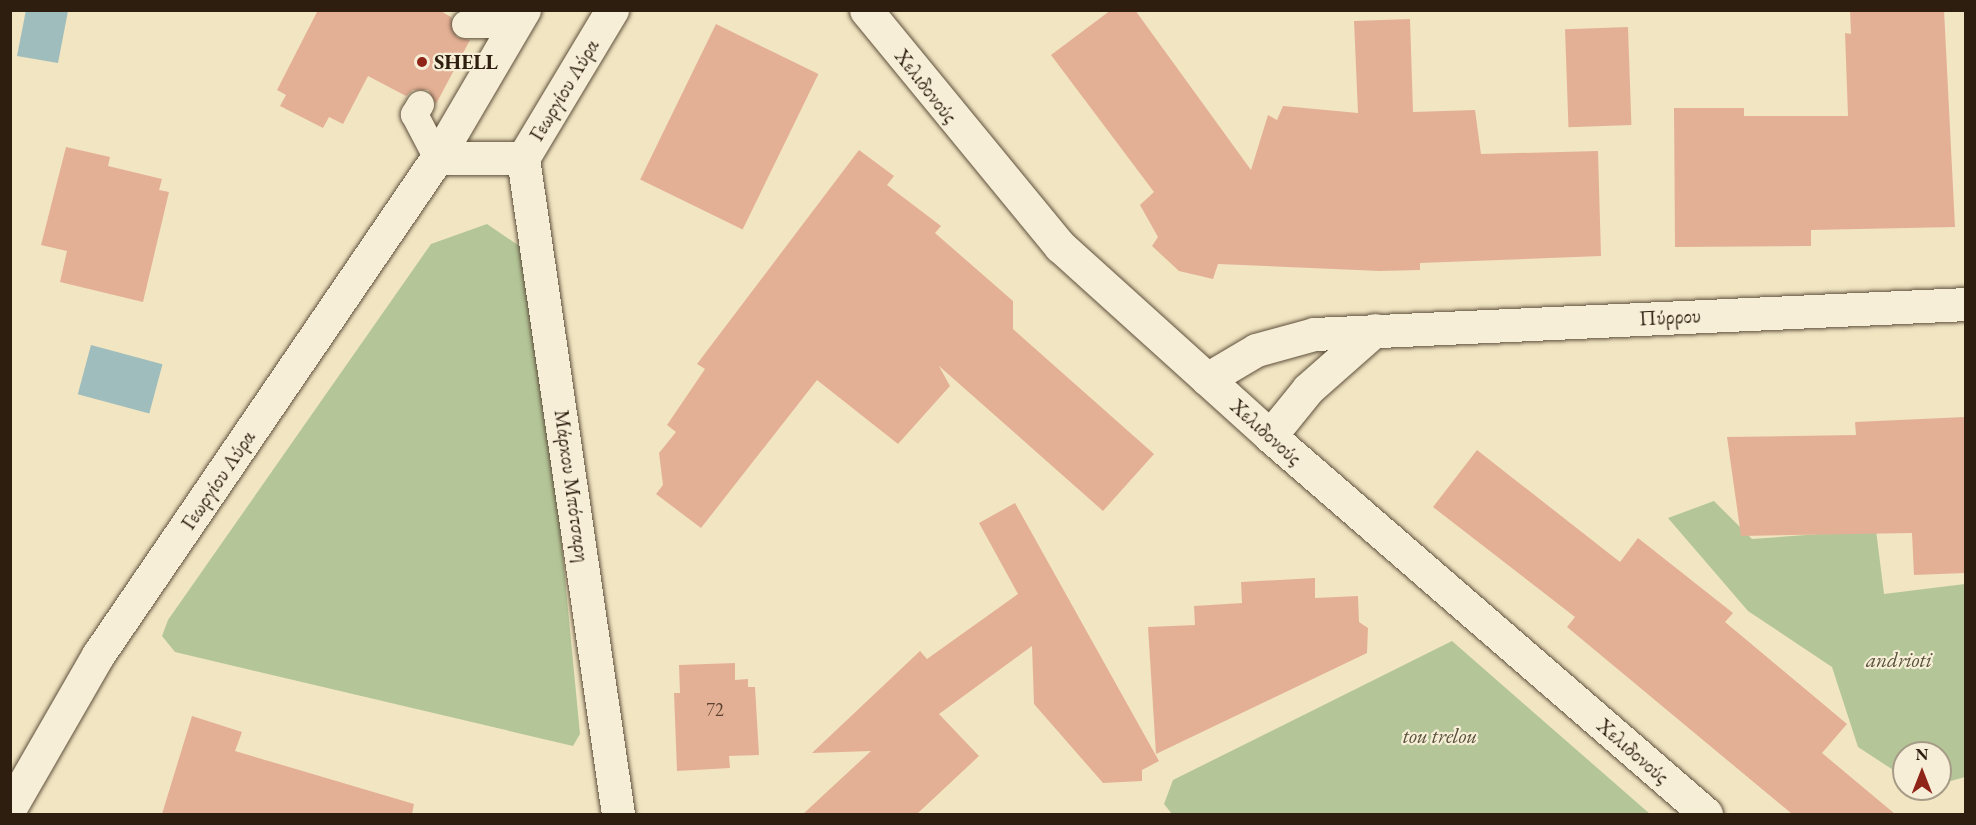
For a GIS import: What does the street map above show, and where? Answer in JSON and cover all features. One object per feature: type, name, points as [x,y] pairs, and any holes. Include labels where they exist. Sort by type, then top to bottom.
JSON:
[{"type":"street","name":"Γεωργίου Λύρα","points":[[437,158],[523,158],[612,10]]},
{"type":"street","name":"Χελιδονούς","points":[[866,10],[994,172],[1060,246],[1270,436],[1706,814]]},
{"type":"street","name":"Γεωργίου Λύρα","points":[[10,808],[98,655],[437,158],[520,17]]},
{"type":"street","name":"Μάρκου Μπότσαρη","points":[[523,158],[618,814]]},
{"type":"street","name":"Πύρρου","points":[[1207,379],[1266,347],[1314,334],[1965,304]]},
{"type":"street","points":[[1270,436],[1308,389],[1375,330]]},
{"type":"lane","points":[[465,24],[520,17]]},
{"type":"lane","points":[[420,104],[414,114],[437,158]]},
{"type":"green space","points":[[487,224],[534,256],[580,734],[573,746],[175,652],[162,636],[168,620],[431,244]]},
{"type":"green space","name":"andrioti","points":[[1714,501],[1752,539],[1876,530],[1884,594],[1965,584],[1965,777],[1952,781],[1952,741],[1892,741],[1892,769],[1858,747],[1832,667],[1748,611],[1668,518]]},
{"type":"green space","name":"tou trelou","points":[[1452,641],[1650,814],[1172,814],[1164,804],[1173,780]]},
{"type":"water","points":[[26,10],[68,11],[58,63],[17,56]]},
{"type":"water","points":[[91,345],[162,364],[149,413],[78,394]]},
{"type":"building","points":[[318,10],[439,10],[451,17],[457,37],[470,40],[436,104],[428,90],[413,90],[406,96],[368,76],[343,124],[329,117],[323,128],[280,106],[286,95],[277,90]]},
{"type":"building","points":[[1111,10],[1135,10],[1251,170],[1268,115],[1277,120],[1283,106],[1358,113],[1354,21],[1410,19],[1413,112],[1475,110],[1481,154],[1598,151],[1601,256],[1420,263],[1420,270],[1380,271],[1218,264],[1213,279],[1179,271],[1152,246],[1158,237],[1140,205],[1154,192],[1051,55]]},
{"type":"building","points":[[1850,10],[1944,10],[1955,227],[1811,230],[1811,246],[1675,247],[1674,108],[1744,108],[1744,116],[1848,116],[1845,33],[1851,34]]},
{"type":"building","points":[[716,24],[818,74],[743,229],[640,179]]},
{"type":"building","points":[[1628,27],[1631,125],[1568,127],[1565,29]]},
{"type":"building","points":[[66,147],[110,157],[108,166],[162,179],[159,190],[169,192],[143,302],[60,282],[67,251],[41,245]]},
{"type":"building","points":[[859,150],[894,176],[887,185],[941,226],[935,233],[1013,301],[1013,329],[1154,454],[1103,511],[939,366],[950,386],[898,444],[817,380],[701,528],[656,494],[663,485],[659,453],[676,432],[667,425],[705,369],[697,364]]},
{"type":"building","points":[[1965,417],[1965,573],[1914,575],[1912,533],[1741,536],[1727,437],[1856,435],[1855,422]]},
{"type":"building","points":[[1477,450],[1620,562],[1638,538],[1733,613],[1725,622],[1847,724],[1822,753],[1895,814],[1792,814],[1567,627],[1575,617],[1433,507]]},
{"type":"building","points":[[1015,503],[1159,761],[1142,770],[1142,781],[1103,783],[1034,704],[1032,646],[939,714],[979,756],[917,814],[803,814],[871,751],[812,753],[920,651],[927,659],[1018,594],[979,523]]},
{"type":"building","points":[[1315,578],[1315,598],[1358,596],[1359,622],[1368,628],[1367,653],[1156,754],[1148,627],[1195,625],[1194,606],[1242,603],[1241,582]]},
{"type":"building","points":[[735,663],[735,680],[748,679],[748,687],[755,687],[759,755],[729,756],[730,768],[677,771],[674,693],[680,693],[679,665]]},
{"type":"building","points":[[192,716],[242,732],[235,751],[414,804],[412,814],[162,814]]},
{"type":"place","name":"SHELL","points":[[422,62]]}]
